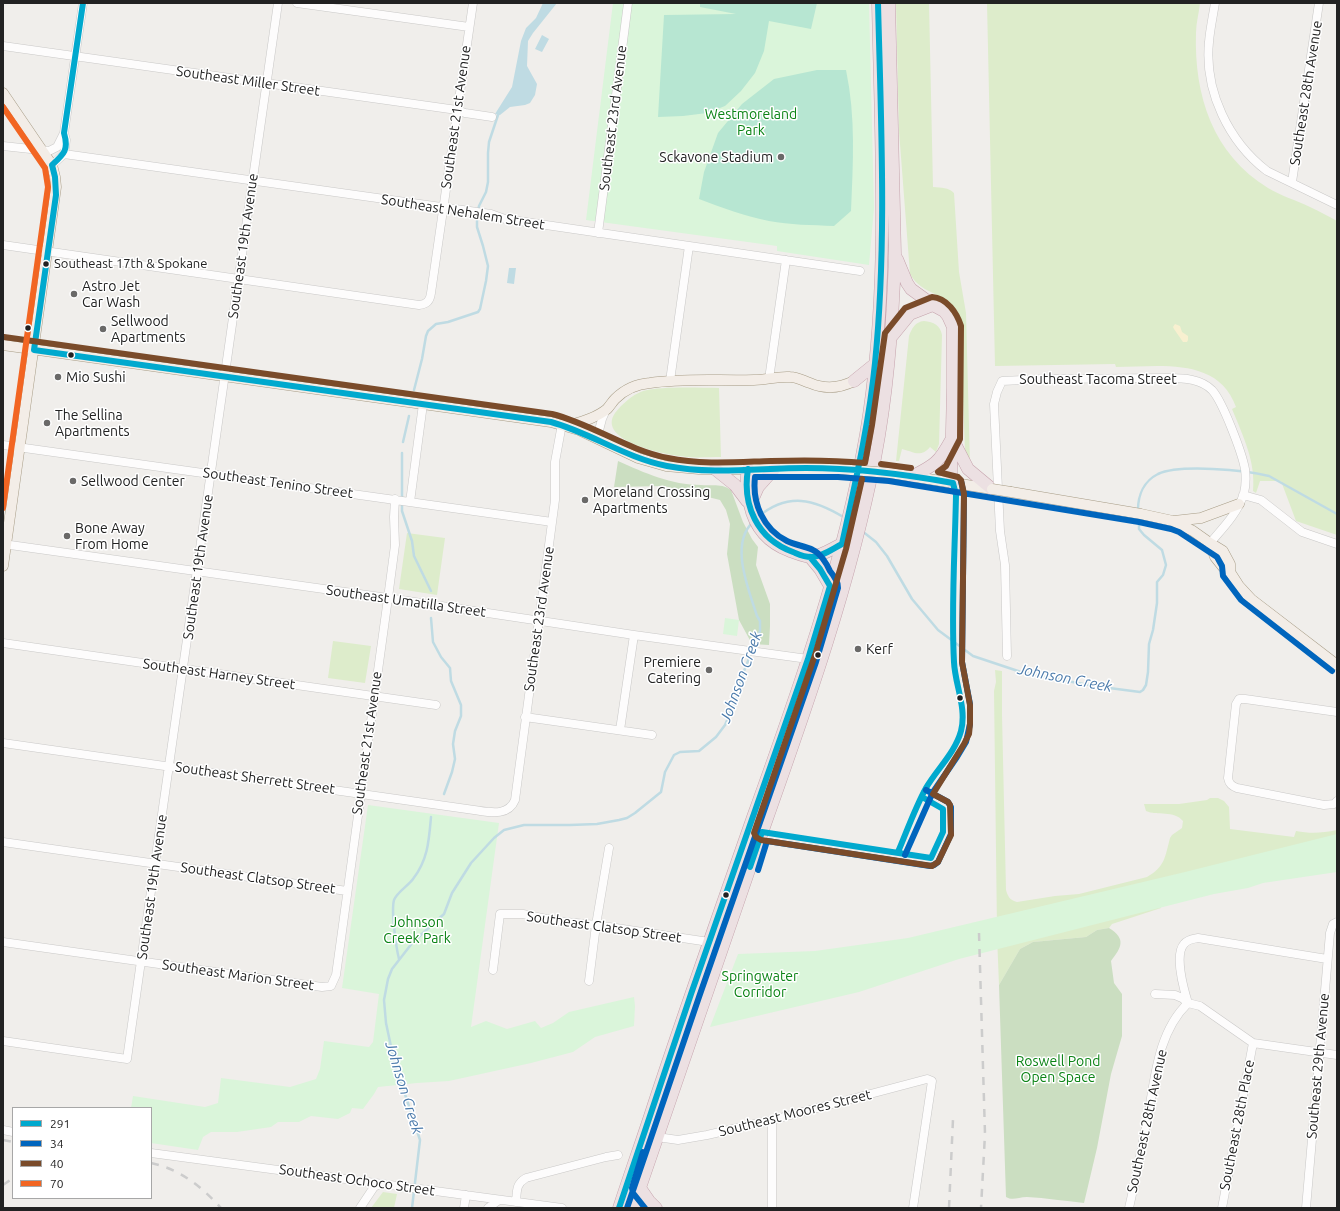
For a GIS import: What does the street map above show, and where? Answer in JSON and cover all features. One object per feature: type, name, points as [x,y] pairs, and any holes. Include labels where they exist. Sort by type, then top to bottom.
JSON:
[{"type":"highway","points":[[619,1208],[709,942],[808,659],[842,544],[850,508],[865,436],[875,364],[880,304],[882,252],[878,3]]},
{"type":"highway","points":[[633,1208],[823,657],[854,551],[862,516],[880,426],[892,336],[895,254],[889,3]]},
{"type":"highway","points":[[895,254],[911,289],[944,311],[952,326],[951,473],[953,483]]},
{"type":"highway","points":[[892,336],[910,314],[933,305]]},
{"type":"highway","points":[[854,381],[875,364]]},
{"type":"highway","points":[[952,437],[968,469],[992,489]]},
{"type":"highway","points":[[913,476],[930,468],[939,461],[952,437]]},
{"type":"highway","points":[[750,505],[758,487],[775,468]]},
{"type":"highway","points":[[715,469],[735,485],[750,505]]},
{"type":"highway","points":[[748,469],[746,488],[750,505],[757,524],[770,540],[784,549],[810,557],[825,553],[842,544]]},
{"type":"highway","points":[[810,557],[820,569],[830,586]]},
{"type":"highway","points":[[640,1188],[656,1208]]},
{"type":"main road","points":[[3,93],[52,165],[56,187],[3,566]]},
{"type":"main road","points":[[3,345],[541,420],[565,425],[652,463],[684,468],[838,469],[913,476],[1172,521],[1193,531],[1210,543],[1215,557],[1222,567],[1230,572],[1239,586],[1251,599],[1337,665]]},
{"type":"main road","points":[[565,425],[587,420],[607,409],[618,397],[630,388],[648,383],[670,381],[762,380],[792,377],[802,379],[816,386],[840,387],[854,381]]},
{"type":"main road","points":[[1172,521],[1201,518],[1239,504]]},
{"type":"street","points":[[3,146],[43,151],[49,151],[57,148],[64,134],[83,3]]},
{"type":"street","name":"Southeast 19th Avenue","points":[[3,1041],[127,1059],[278,3]]},
{"type":"street","points":[[298,3],[470,27]]},
{"type":"street","name":"Southeast 21st Avenue","points":[[239,278],[419,305],[428,302],[431,293],[444,208],[473,3]]},
{"type":"street","name":"Southeast 23rd Avenue","points":[[598,233],[628,3]]},
{"type":"street","points":[[1215,3],[1208,43],[1209,65],[1211,82],[1218,106],[1228,127],[1241,146],[1267,171],[1337,205]]},
{"type":"street","name":"Southeast 28th Avenue","points":[[1292,182],[1319,3]]},
{"type":"street","name":"Southeast Miller Street","points":[[3,46],[457,110],[465,113],[492,117]]},
{"type":"street","points":[[52,165],[64,154],[66,140],[64,134]]},
{"type":"street","name":"Southeast Nehalem Street","points":[[64,154],[491,214],[505,219],[860,271]]},
{"type":"street","points":[[3,245],[239,278]]},
{"type":"street","points":[[670,381],[689,246]]},
{"type":"street","points":[[769,379],[786,260]]},
{"type":"street","name":"Southeast Tacoma Street","points":[[1007,656],[1005,565],[1000,531],[994,404],[1002,381],[1044,378],[1180,378],[1198,382],[1211,390],[1218,399],[1224,411],[1245,468],[1244,491],[1239,504],[1227,524],[1210,543]]},
{"type":"street","points":[[407,501],[423,404]]},
{"type":"street","points":[[597,438],[602,419],[607,409]]},
{"type":"street","name":"Southeast 23rd Avenue","points":[[506,810],[515,800],[555,500],[555,462],[565,425]]},
{"type":"street","name":"Southeast Tenino Street","points":[[3,445],[552,522]]},
{"type":"street","points":[[1244,491],[1261,500],[1302,532],[1337,544]]},
{"type":"street","name":"Southeast 21st Avenue","points":[[331,986],[336,975],[395,545],[395,499]]},
{"type":"street","name":"Southeast Umatilla Street","points":[[5,544],[808,659]]},
{"type":"street","points":[[620,730],[634,635]]},
{"type":"street","name":"Southeast Harney Street","points":[[3,643],[436,705]]},
{"type":"street","points":[[1335,802],[1320,805],[1237,788],[1228,782],[1228,778],[1236,704],[1238,699],[1337,712]]},
{"type":"street","points":[[525,717],[652,735]]},
{"type":"street","name":"Southeast Sherrett Street","points":[[3,743],[432,804],[494,812],[506,810]]},
{"type":"street","name":"Southeast Clatsop Street","points":[[3,842],[347,891]]},
{"type":"street","points":[[589,981],[596,925],[609,848]]},
{"type":"street","name":"Southeast Clatsop Street","points":[[493,970],[500,914],[523,914],[556,922],[596,925],[709,942]]},
{"type":"street","name":"Southeast 29th Avenue","points":[[1306,1208],[1330,929],[1335,923]]},
{"type":"street","points":[[1188,1003],[1181,978],[1180,953],[1182,945],[1189,940],[1198,938],[1328,958]]},
{"type":"street","name":"Southeast Marion Street","points":[[3,942],[322,987],[331,986]]},
{"type":"street","points":[[1155,994],[1178,996],[1188,1003],[1200,1006],[1253,1043],[1337,1055]]},
{"type":"street","name":"Southeast 28th Avenue","points":[[1129,1208],[1161,1050],[1176,1017],[1188,1003]]},
{"type":"street","name":"Southeast 28th Place","points":[[1222,1208],[1253,1043]]},
{"type":"street","name":"Southeast Moores Street","points":[[657,1137],[674,1140],[687,1140],[772,1120],[927,1079],[932,1081],[913,1208]]},
{"type":"street","points":[[772,1120],[772,1208]]},
{"type":"street","name":"Southeast Ochoco Street","points":[[152,1153],[562,1208]]},
{"type":"street","points":[[516,1202],[519,1182],[526,1178],[618,1155]]},
{"type":"street","points":[[360,1208],[374,1187],[380,1184]]},
{"type":"street","points":[[464,1208],[466,1195]]},
{"type":"street","points":[[488,1208],[499,1200]]},
{"type":"green space","name":"Westmoreland Park","points":[[613,3],[869,3],[874,208],[869,265],[777,251],[777,246],[586,220]]},
{"type":"green space","points":[[700,3],[817,3],[811,29],[769,21],[764,51],[755,73],[741,91],[725,106],[707,113],[658,117],[664,15],[736,14],[700,7]]},
{"type":"green space","points":[[896,3],[929,3],[933,187],[947,189],[954,193],[959,272],[966,313],[970,464],[965,451],[960,316],[949,302],[922,287],[910,274],[899,131]]},
{"type":"green space","points":[[987,3],[1200,3],[1196,26],[1196,56],[1199,79],[1203,101],[1221,141],[1233,158],[1249,174],[1268,188],[1337,221],[1337,535],[1296,521],[1281,481],[1260,481],[1256,493],[1253,491],[1253,470],[1251,459],[1232,409],[1236,407],[1227,391],[1216,379],[1201,372],[1168,366],[1116,367],[1115,364],[995,366]]},
{"type":"green space","name":"Sckavone Stadium","points":[[817,70],[846,70],[853,123],[851,211],[834,226],[793,224],[751,217],[699,199],[704,172],[718,133],[742,104],[774,79]]},
{"type":"green space","points":[[924,321],[931,322],[938,326],[942,335],[939,444],[936,452],[930,447],[924,452],[920,453],[914,453],[902,449],[899,461],[896,461],[909,336],[914,326]]},
{"type":"green space","points":[[670,388],[719,388],[721,457],[678,456],[638,446],[616,432],[612,423],[615,413],[621,406],[631,397],[643,391]]},
{"type":"green space","points":[[618,461],[669,481],[724,486],[731,490],[743,522],[758,547],[756,565],[770,604],[769,645],[752,644],[739,620],[727,554],[730,524],[726,510],[720,500],[664,486],[614,487]]},
{"type":"green space","points":[[407,533],[445,538],[437,595],[399,589]]},
{"type":"green space","points":[[725,618],[739,620],[737,636],[723,634]]},
{"type":"green space","points":[[333,641],[371,646],[365,683],[328,678]]},
{"type":"green space","points":[[995,670],[1002,671],[1006,890],[1011,899],[1017,902],[1079,894],[1147,877],[1153,873],[1161,865],[1170,838],[1182,828],[1183,821],[1170,814],[1146,811],[1144,804],[1179,804],[1207,800],[1210,798],[1218,798],[1224,801],[1229,807],[1230,829],[1294,837],[1296,831],[1316,833],[1337,830],[1337,847],[997,930]]},
{"type":"green space","name":"Johnson Creek Park","points":[[368,805],[499,823],[471,1027],[486,1021],[507,1029],[535,1021],[541,1028],[553,1023],[569,1012],[634,997],[634,1026],[595,1037],[573,1052],[531,1063],[449,1081],[378,1087],[363,1109],[352,1108],[350,1113],[338,1119],[311,1116],[299,1122],[278,1122],[271,1127],[237,1132],[211,1132],[203,1137],[198,1150],[152,1143],[152,1107],[131,1107],[133,1096],[205,1107],[218,1103],[221,1078],[290,1087],[316,1079],[320,1069],[324,1041],[369,1047],[373,1042],[379,994],[342,988]]},
{"type":"green space","name":"Springwater Corridor","points":[[1337,834],[1337,872],[1263,883],[1248,888],[1214,894],[959,959],[859,992],[710,1027],[738,954],[815,951],[908,938]]},
{"type":"green space","points":[[1156,898],[1161,908],[1112,924],[1109,928],[1097,930],[1086,937],[1033,942],[1020,949],[999,985],[997,936]]},
{"type":"green space","name":"Roswell Pond Open Space","points":[[1109,928],[1115,932],[1120,940],[1120,948],[1111,961],[1114,983],[1122,994],[1122,1036],[1111,1074],[1097,1148],[1084,1203],[1027,1197],[1013,1199],[1006,1197],[999,985],[1020,949],[1033,942],[1086,937],[1097,930]]},
{"type":"green space","points":[[383,1192],[397,1194],[394,1208],[371,1208]]},
{"type":"sand","points":[[1175,324],[1180,326],[1182,332],[1188,336],[1187,342],[1183,342],[1174,329],[1173,327]]},
{"type":"water","points":[[543,3],[557,3],[528,41],[527,66],[537,84],[535,95],[530,103],[510,107],[500,115],[495,114],[512,87],[521,41],[526,28],[536,18]]},
{"type":"water","points":[[542,35],[549,39],[542,52],[535,49]]},
{"type":"water","points":[[509,268],[516,268],[514,284],[507,283]]},
{"type":"waterway","points":[[414,390],[428,331],[436,324],[448,322],[478,312],[480,309],[488,266],[477,227],[477,218],[479,206],[486,192],[488,182],[489,142],[499,112]]},
{"type":"waterway","points":[[403,442],[409,416]]},
{"type":"waterway","points":[[402,453],[402,511],[412,541],[414,556],[431,591]]},
{"type":"waterway","name":"Johnson Creek","points":[[1138,510],[1139,499],[1143,489],[1149,480],[1158,474],[1181,469],[1213,469],[1269,476],[1337,514]]},
{"type":"waterway","name":"Johnson Creek","points":[[758,517],[769,509],[780,504],[791,501],[801,501],[823,506],[845,518]]},
{"type":"waterway","name":"Johnson Creek","points":[[862,531],[876,542],[887,556],[912,599],[938,630],[973,656],[1024,673],[1094,686],[1140,692],[1146,685],[1149,644],[1153,630],[1157,603],[1157,582],[1163,575],[1166,565],[1162,550],[1139,529],[1139,517]]},
{"type":"waterway","name":"Johnson Creek","points":[[412,1208],[420,1140],[396,1070],[386,1023],[384,1000],[388,979],[392,969],[413,942],[444,914],[452,893],[471,863],[494,838],[504,830],[524,825],[597,824],[627,818],[661,792],[665,772],[674,755],[680,752],[699,751],[716,737],[725,725],[735,702],[744,671],[760,631],[760,621],[746,581],[742,555],[742,542],[746,531],[753,522]]},
{"type":"waterway","points":[[431,618],[433,642],[441,657],[450,668],[451,681],[461,705],[461,716],[455,731],[453,744],[455,759],[444,794]]},
{"type":"waterway","points":[[399,959],[393,920],[394,900],[413,879],[422,865],[427,850],[431,817]]},
{"type":"railway","points":[[979,933],[985,1134],[981,1208]]},
{"type":"railway","points":[[949,1208],[953,1119]]},
{"type":"railway","points":[[3,1140],[12,1142]]},
{"type":"railway","points":[[152,1163],[181,1174],[198,1186],[221,1208]]},
{"type":"railway","points":[[3,1185],[12,1179]]},
{"type":"transit line","name":"291","points":[[83,3],[64,133],[66,148],[60,158],[52,165],[55,177],[56,195],[34,350],[551,422],[580,432],[637,457],[667,466],[684,469],[719,471],[789,468],[843,469],[898,474],[953,483]]},
{"type":"transit line","name":"291","points":[[748,469],[747,495],[750,508],[761,530],[770,539],[780,546],[808,557],[815,557],[823,554],[842,544],[869,409],[879,318],[882,228],[882,138],[878,3]]},
{"type":"transit line","name":"70","points":[[3,107],[45,168],[48,187],[3,508]]},
{"type":"transit line","name":"40","points":[[4,337],[552,414],[567,418],[638,449],[668,458],[694,462],[818,460],[865,463],[885,333],[905,308],[932,297],[942,300],[954,311],[961,326],[960,439],[946,466],[938,472],[958,477],[961,480],[964,494],[962,662],[970,705],[970,724],[969,734],[964,744],[933,794],[948,802],[950,805],[951,835],[938,862],[932,866],[761,840],[756,837],[754,833],[815,655],[846,549],[862,479]]},
{"type":"transit line","name":"40","points":[[881,464],[911,468]]},
{"type":"transit line","name":"34","points":[[627,1208],[816,662],[838,588],[836,579],[816,551],[793,544],[771,530],[757,506],[755,496],[755,477],[838,477],[889,481],[1139,522],[1171,529],[1179,532],[1217,557],[1222,566],[1223,576],[1241,600],[1332,671]]},
{"type":"transit line","name":"34","points":[[905,855],[933,792],[966,742],[970,724],[970,704],[962,662],[964,495],[961,481]]},
{"type":"transit line","name":"291","points":[[898,852],[926,788],[955,747],[961,731],[963,714],[956,679],[953,641],[956,495],[953,483]]},
{"type":"transit line","name":"291","points":[[619,1208],[691,994],[808,659],[830,586],[820,569],[810,557]]},
{"type":"transit line","name":"34","points":[[758,870],[767,841],[930,866],[934,865],[938,862],[951,834],[951,807],[948,802],[926,790]]},
{"type":"transit line","name":"291","points":[[750,867],[762,832],[931,858],[943,832],[943,809],[922,797]]},
{"type":"transit line","name":"34","points":[[643,1152],[632,1188],[633,1193],[645,1208]]},
{"type":"place","name":"Sckavone Stadium","points":[[781,157]]},
{"type":"place","name":"Southeast 17th & Spokane","points":[[46,264]]},
{"type":"place","name":"Astro Jet Car Wash","points":[[74,294]]},
{"type":"place","name":"Sellwood Apartments","points":[[103,329]]},
{"type":"place","name":"Mio Sushi","points":[[58,377]]},
{"type":"place","name":"The Sellina Apartments","points":[[47,423]]},
{"type":"place","name":"Sellwood Center","points":[[73,481]]},
{"type":"place","name":"Moreland Crossing Apartments","points":[[585,500]]},
{"type":"place","name":"Bone Away From Home","points":[[67,536]]},
{"type":"place","name":"Kerf","points":[[858,649]]},
{"type":"place","name":"Premiere Catering","points":[[709,670]]}]
